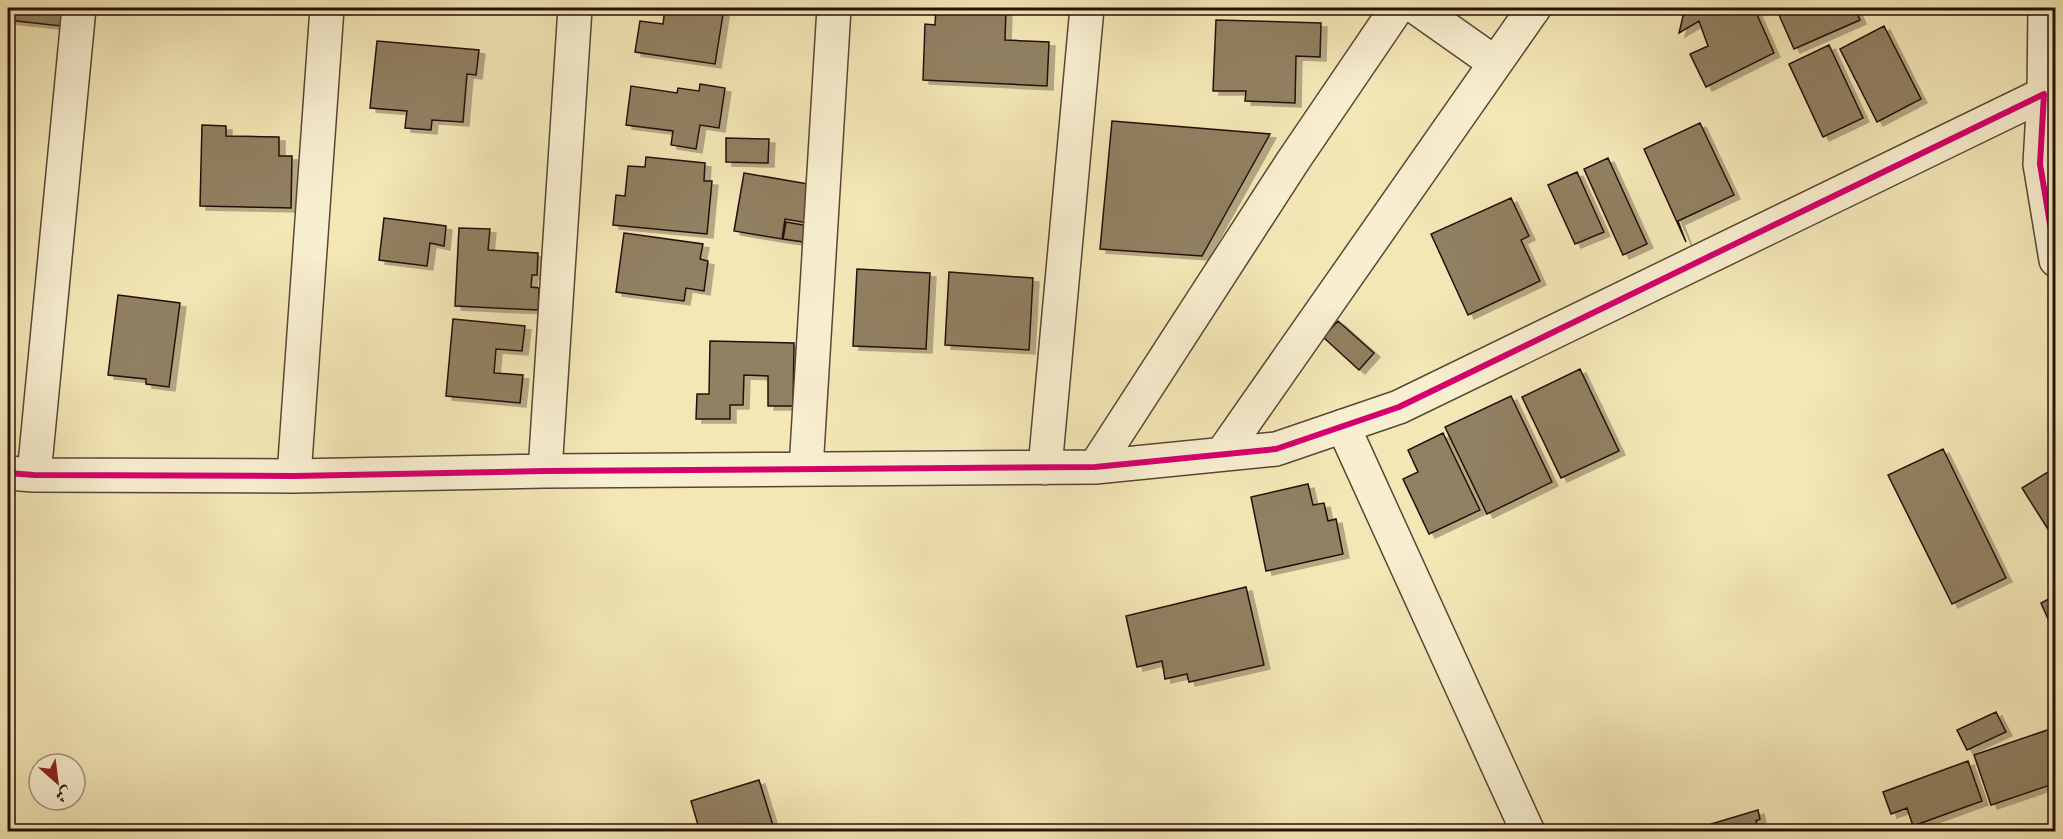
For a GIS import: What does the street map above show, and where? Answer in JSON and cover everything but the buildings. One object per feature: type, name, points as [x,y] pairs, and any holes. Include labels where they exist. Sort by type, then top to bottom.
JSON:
[{"type":"street","points":[[79,8],[21,474],[294,476],[545,471],[1046,468],[1095,467],[1276,449],[1399,407],[2044,94]]},
{"type":"street","points":[[294,476],[327,8]]},
{"type":"street","points":[[545,471],[575,8]]},
{"type":"street","points":[[806,469],[834,8]]},
{"type":"street","points":[[1046,468],[1087,8]]},
{"type":"street","points":[[1095,467],[1293,161],[1397,8]]},
{"type":"street","points":[[1417,8],[1495,63]]},
{"type":"street","points":[[1222,454],[1534,8]]},
{"type":"street","points":[[2045,8],[2040,164],[2055,261]]},
{"type":"street","points":[[1342,426],[1528,831]]},
{"type":"cycle path","points":[[8,473],[294,476],[545,471],[1095,467],[1276,449],[1399,407],[2044,94],[2040,164],[2056,260]]}]
